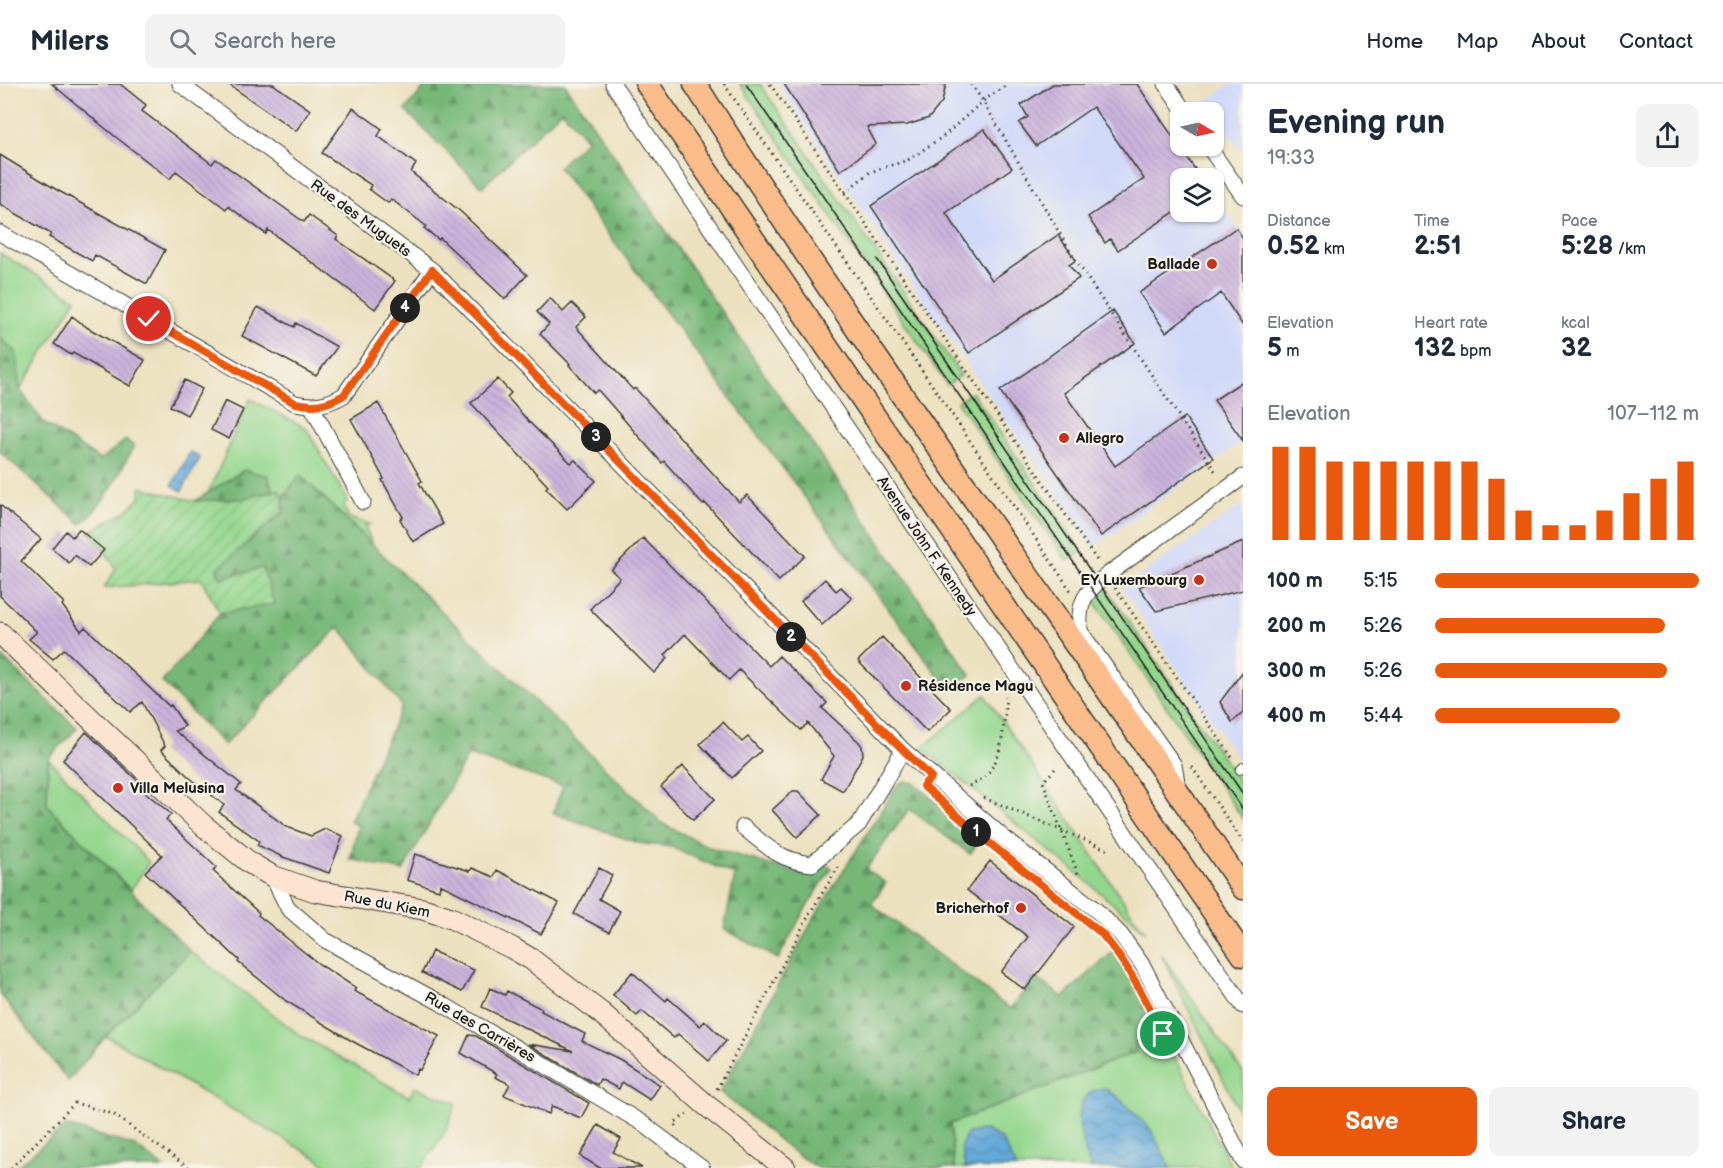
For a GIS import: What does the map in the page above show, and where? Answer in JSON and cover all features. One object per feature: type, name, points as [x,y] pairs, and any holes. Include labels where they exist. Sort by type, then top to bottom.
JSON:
[{"type":"main road","name":"Avenue John F. Kennedy","points":[[647,84],[1243,955]]},
{"type":"main road","points":[[695,84],[833,295],[1243,888]]},
{"type":"main road","name":"Rue du Kiem","points":[[0,633],[204,826],[250,863],[272,876],[315,891],[423,909],[450,918],[512,948],[531,959],[600,1012],[706,1105],[784,1168]]},
{"type":"street","name":"Rue des Muguets","points":[[180,84],[432,270],[903,750],[1004,838],[1097,911],[1121,935],[1143,966],[1243,1161]]},
{"type":"street","name":"Avenue John F. Kennedy","points":[[614,84],[756,296],[1243,1006]]},
{"type":"street","points":[[1166,84],[1178,102]]},
{"type":"street","points":[[1215,156],[1243,196]]},
{"type":"street","points":[[0,233],[295,403],[312,407],[329,404],[344,395],[432,270]]},
{"type":"street","points":[[312,407],[363,502]]},
{"type":"street","points":[[1178,791],[1174,765],[1080,631],[1081,605],[1087,592],[1107,574],[1243,477]]},
{"type":"street","points":[[743,827],[771,850],[794,862],[812,864],[859,824],[903,750]]},
{"type":"street","name":"Rue des Carrières","points":[[272,876],[288,908],[325,940],[439,1002],[632,1117],[702,1168]]},
{"type":"path","points":[[724,84],[944,401],[1081,605]]},
{"type":"path","points":[[770,84],[1241,768]]},
{"type":"path","points":[[971,84],[1071,253],[1215,471]]},
{"type":"path","points":[[845,192],[870,172],[908,160],[945,135],[983,101],[1008,84]]},
{"type":"path","points":[[961,788],[978,783],[994,766],[1000,747],[1006,697]]},
{"type":"path","points":[[1190,764],[1243,842]]},
{"type":"path","points":[[1055,769],[1043,782],[1081,882]]},
{"type":"path","points":[[980,797],[1111,851]]},
{"type":"path","points":[[680,1132],[674,1123],[693,1107],[700,1113],[717,1090],[810,913],[843,859]]},
{"type":"path","points":[[11,1168],[75,1103],[113,1113],[189,1168]]},
{"type":"shaded area","points":[[778,84],[1138,84],[1170,130],[1170,156],[1188,156],[1196,168],[1170,168],[1170,222],[1224,222],[1224,208],[1243,236],[1243,441],[1094,547],[898,264]]},
{"type":"shaded area","points":[[1231,84],[1243,84],[1243,154],[1224,127],[1224,102],[1206,101]]},
{"type":"shaded area","points":[[1243,504],[1243,759],[1239,761],[1122,588]]},
{"type":"green space","points":[[428,84],[565,84],[971,675],[948,689],[558,167],[587,140],[562,110],[482,187],[405,110]]},
{"type":"green space","points":[[740,84],[760,84],[961,375],[947,385]]},
{"type":"green space","points":[[0,253],[76,299],[20,390],[16,352],[0,338]]},
{"type":"green space","points":[[0,338],[16,352],[20,390],[44,423],[100,460],[126,440],[134,446],[104,498],[81,524],[0,452]]},
{"type":"green space","points":[[972,392],[1082,551],[1067,561],[957,402]]},
{"type":"green space","points":[[250,399],[306,428],[347,499],[344,506],[349,518],[370,524],[365,526],[373,545],[300,475],[283,497],[279,490],[273,491],[268,476],[208,493]]},
{"type":"green space","points":[[244,470],[268,476],[273,491],[242,499],[195,501]]},
{"type":"green space","points":[[300,475],[663,824],[709,847],[805,875],[826,865],[832,868],[804,911],[778,959],[724,929],[735,875],[671,847],[638,843],[553,813],[563,786],[468,755],[403,871],[350,859],[358,826],[350,821],[402,706],[339,627],[224,745],[162,682],[220,613],[273,604],[220,579],[217,568],[284,512],[283,497]]},
{"type":"green space","points":[[140,487],[195,501],[242,499],[279,490],[283,497],[284,511],[217,569],[220,578],[263,568],[274,604],[220,613],[201,579],[104,588],[116,569],[89,532],[125,512],[140,498]]},
{"type":"green space","points":[[1104,585],[1243,787],[1243,819],[1092,598]]},
{"type":"green space","points":[[0,655],[77,728],[48,759],[47,805],[190,951],[106,1036],[68,1081],[0,994]]},
{"type":"green space","points":[[985,695],[1137,921],[1146,932],[922,748]]},
{"type":"green space","points":[[48,759],[149,862],[131,890],[47,805]]},
{"type":"green space","points":[[905,781],[914,783],[980,839],[970,854],[909,809],[866,869],[886,883],[871,904],[1010,1009],[1035,978],[1063,997],[1115,950],[1133,976],[1163,1034],[1135,1043],[1136,1052],[950,1124],[954,1168],[818,1168],[796,1154],[720,1092],[815,916],[898,784]]},
{"type":"green space","points":[[190,951],[300,1035],[409,1097],[415,1087],[456,1103],[447,1129],[421,1168],[329,1168],[320,1160],[106,1036]]},
{"type":"green space","points":[[1161,954],[1243,1073],[1243,1119]]},
{"type":"green space","points":[[1163,1034],[1232,1168],[954,1168],[950,1124],[1136,1052],[1135,1043]]},
{"type":"green space","points":[[66,1126],[135,1146],[164,1168],[15,1168]]},
{"type":"water","points":[[190,452],[200,458],[182,491],[172,485]]},
{"type":"water","points":[[1104,1088],[1118,1097],[1151,1130],[1171,1168],[1092,1168],[1088,1162],[1080,1129],[1080,1107],[1084,1099],[1092,1092]]},
{"type":"water","points":[[986,1130],[1002,1140],[1017,1168],[965,1168],[961,1146],[968,1133]]},
{"type":"building","points":[[52,84],[120,84],[146,105],[142,111],[212,164],[216,159],[304,222],[309,215],[338,236],[336,239],[395,281],[375,309],[268,230],[266,234],[228,206],[226,209],[176,171],[170,179]]},
{"type":"building","points":[[228,84],[273,84],[310,110],[296,131]]},
{"type":"building","points":[[784,84],[946,84],[942,102],[929,118],[907,125],[867,127],[876,144],[840,171]]},
{"type":"building","points":[[1053,84],[1137,84],[1170,132],[1170,156],[1186,156],[1194,168],[1170,168],[1170,215],[1118,250],[1110,239],[1105,243],[1088,217],[1144,179],[1093,107],[1036,146],[1019,123],[1028,117],[1021,105]]},
{"type":"building","points":[[353,108],[382,129],[378,136],[416,164],[411,172],[461,212],[527,275],[505,299],[440,238],[439,240],[424,228],[426,226],[391,199],[388,203],[369,189],[371,185],[322,153]]},
{"type":"building","points":[[984,129],[1012,168],[946,213],[992,280],[1058,235],[1076,260],[1069,265],[1079,278],[969,353],[871,206]]},
{"type":"building","points":[[0,155],[57,190],[165,250],[147,284],[95,255],[92,261],[49,237],[51,234],[0,204]]},
{"type":"building","name":"Ballade","points":[[1236,228],[1243,238],[1243,326],[1221,293],[1166,332],[1139,293]]},
{"type":"building","points":[[550,298],[563,312],[572,303],[586,317],[576,327],[633,390],[635,388],[739,502],[747,495],[805,556],[779,581],[705,503],[703,505],[664,461],[662,463],[598,390],[594,393],[570,364],[540,334],[549,324],[537,312]]},
{"type":"building","points":[[258,307],[294,327],[296,323],[337,347],[316,376],[242,336]]},
{"type":"building","name":"Allegro","points":[[1113,311],[1135,343],[1064,393],[1115,466],[1185,417],[1213,458],[1101,536],[1000,391]]},
{"type":"building","points":[[72,316],[88,328],[145,360],[130,386],[54,344]]},
{"type":"building","points":[[498,379],[511,393],[507,397],[529,422],[571,463],[575,460],[596,481],[567,509],[471,403]]},
{"type":"building","points":[[185,380],[202,389],[187,415],[170,406]]},
{"type":"building","points":[[1243,381],[1243,441],[1214,400]]},
{"type":"building","points":[[225,401],[243,410],[229,439],[211,430]]},
{"type":"building","points":[[378,403],[422,481],[419,483],[443,524],[413,542],[400,519],[403,517],[382,480],[384,479],[351,419]]},
{"type":"building","points":[[0,505],[41,539],[21,561],[64,603],[62,605],[81,631],[85,627],[169,706],[171,705],[185,726],[175,731],[241,784],[236,790],[287,827],[311,836],[325,829],[343,836],[329,873],[257,845],[259,841],[219,812],[224,805],[190,778],[161,750],[165,746],[142,702],[130,712],[64,649],[53,659],[29,639],[37,632],[0,596]]},
{"type":"building","points":[[79,529],[104,550],[89,567],[75,555],[69,563],[52,548],[66,531],[72,537]]},
{"type":"building","points":[[643,538],[769,666],[779,656],[827,703],[822,708],[859,742],[863,755],[843,791],[821,779],[834,756],[808,723],[801,730],[739,670],[729,680],[685,634],[665,655],[668,658],[654,673],[590,609],[620,578],[611,570]]},
{"type":"building","name":"EY Luxembourg","points":[[1243,542],[1243,590],[1156,611],[1139,587]]},
{"type":"building","points":[[825,579],[836,591],[841,587],[852,598],[822,625],[801,601]]},
{"type":"building","name":"Résidence Magu","points":[[882,637],[951,709],[927,732],[858,661]]},
{"type":"building","points":[[1243,671],[1243,713],[1232,722],[1220,702]]},
{"type":"building","points":[[723,722],[742,742],[748,737],[761,751],[732,778],[700,744]]},
{"type":"building","points":[[86,732],[141,784],[145,792],[171,814],[166,820],[216,867],[213,871],[259,913],[258,915],[319,964],[356,988],[354,991],[439,1036],[415,1075],[352,1041],[286,1001],[238,962],[239,960],[145,872],[162,855],[63,760]]},
{"type":"building","points":[[683,766],[715,799],[693,820],[661,787]]},
{"type":"building","points":[[793,791],[798,791],[821,815],[797,837],[772,810]]},
{"type":"building","points":[[415,854],[470,871],[472,868],[494,877],[497,870],[559,903],[541,934],[440,884],[439,890],[407,880]]},
{"type":"building","name":"Bricherhof","points":[[990,861],[1074,927],[1025,990],[1001,972],[1028,937],[967,890]]},
{"type":"building","points":[[599,868],[612,875],[599,899],[620,911],[609,932],[574,914]]},
{"type":"building","points":[[432,951],[474,970],[462,992],[422,973]]},
{"type":"building","points":[[632,972],[666,1001],[668,998],[700,1026],[705,1021],[726,1041],[709,1061],[678,1034],[674,1038],[642,1011],[637,1016],[613,995]]},
{"type":"building","points":[[490,988],[505,995],[507,991],[542,1009],[541,1011],[585,1034],[582,1041],[621,1060],[660,1085],[650,1100],[622,1082],[619,1089],[600,1079],[597,1085],[528,1044],[573,1051],[482,1007]]},
{"type":"building","points":[[469,1035],[476,1036],[589,1103],[581,1118],[552,1106],[549,1114],[504,1095],[510,1084],[495,1077],[497,1074],[461,1053]]},
{"type":"building","points":[[598,1125],[621,1139],[613,1152],[642,1168],[600,1168],[580,1156]]},
{"type":"tram line","points":[[746,84],[1243,810]]},
{"type":"tram line","points":[[877,259],[1243,794]]},
{"type":"place","name":"Ballade","points":[[1212,264]]},
{"type":"place","name":"Allegro","points":[[1064,438]]},
{"type":"place","name":"EY Luxembourg","points":[[1199,580]]},
{"type":"place","name":"Résidence Magu","points":[[906,686]]},
{"type":"place","name":"Villa Melusina","points":[[118,788]]},
{"type":"place","name":"Bricherhof","points":[[1021,908]]},
{"type":"route","points":[[149,319],[295,403],[312,407],[329,404],[344,395],[432,270],[685,530],[931,777],[923,786],[1101,933],[1133,976],[1163,1034]]}]
